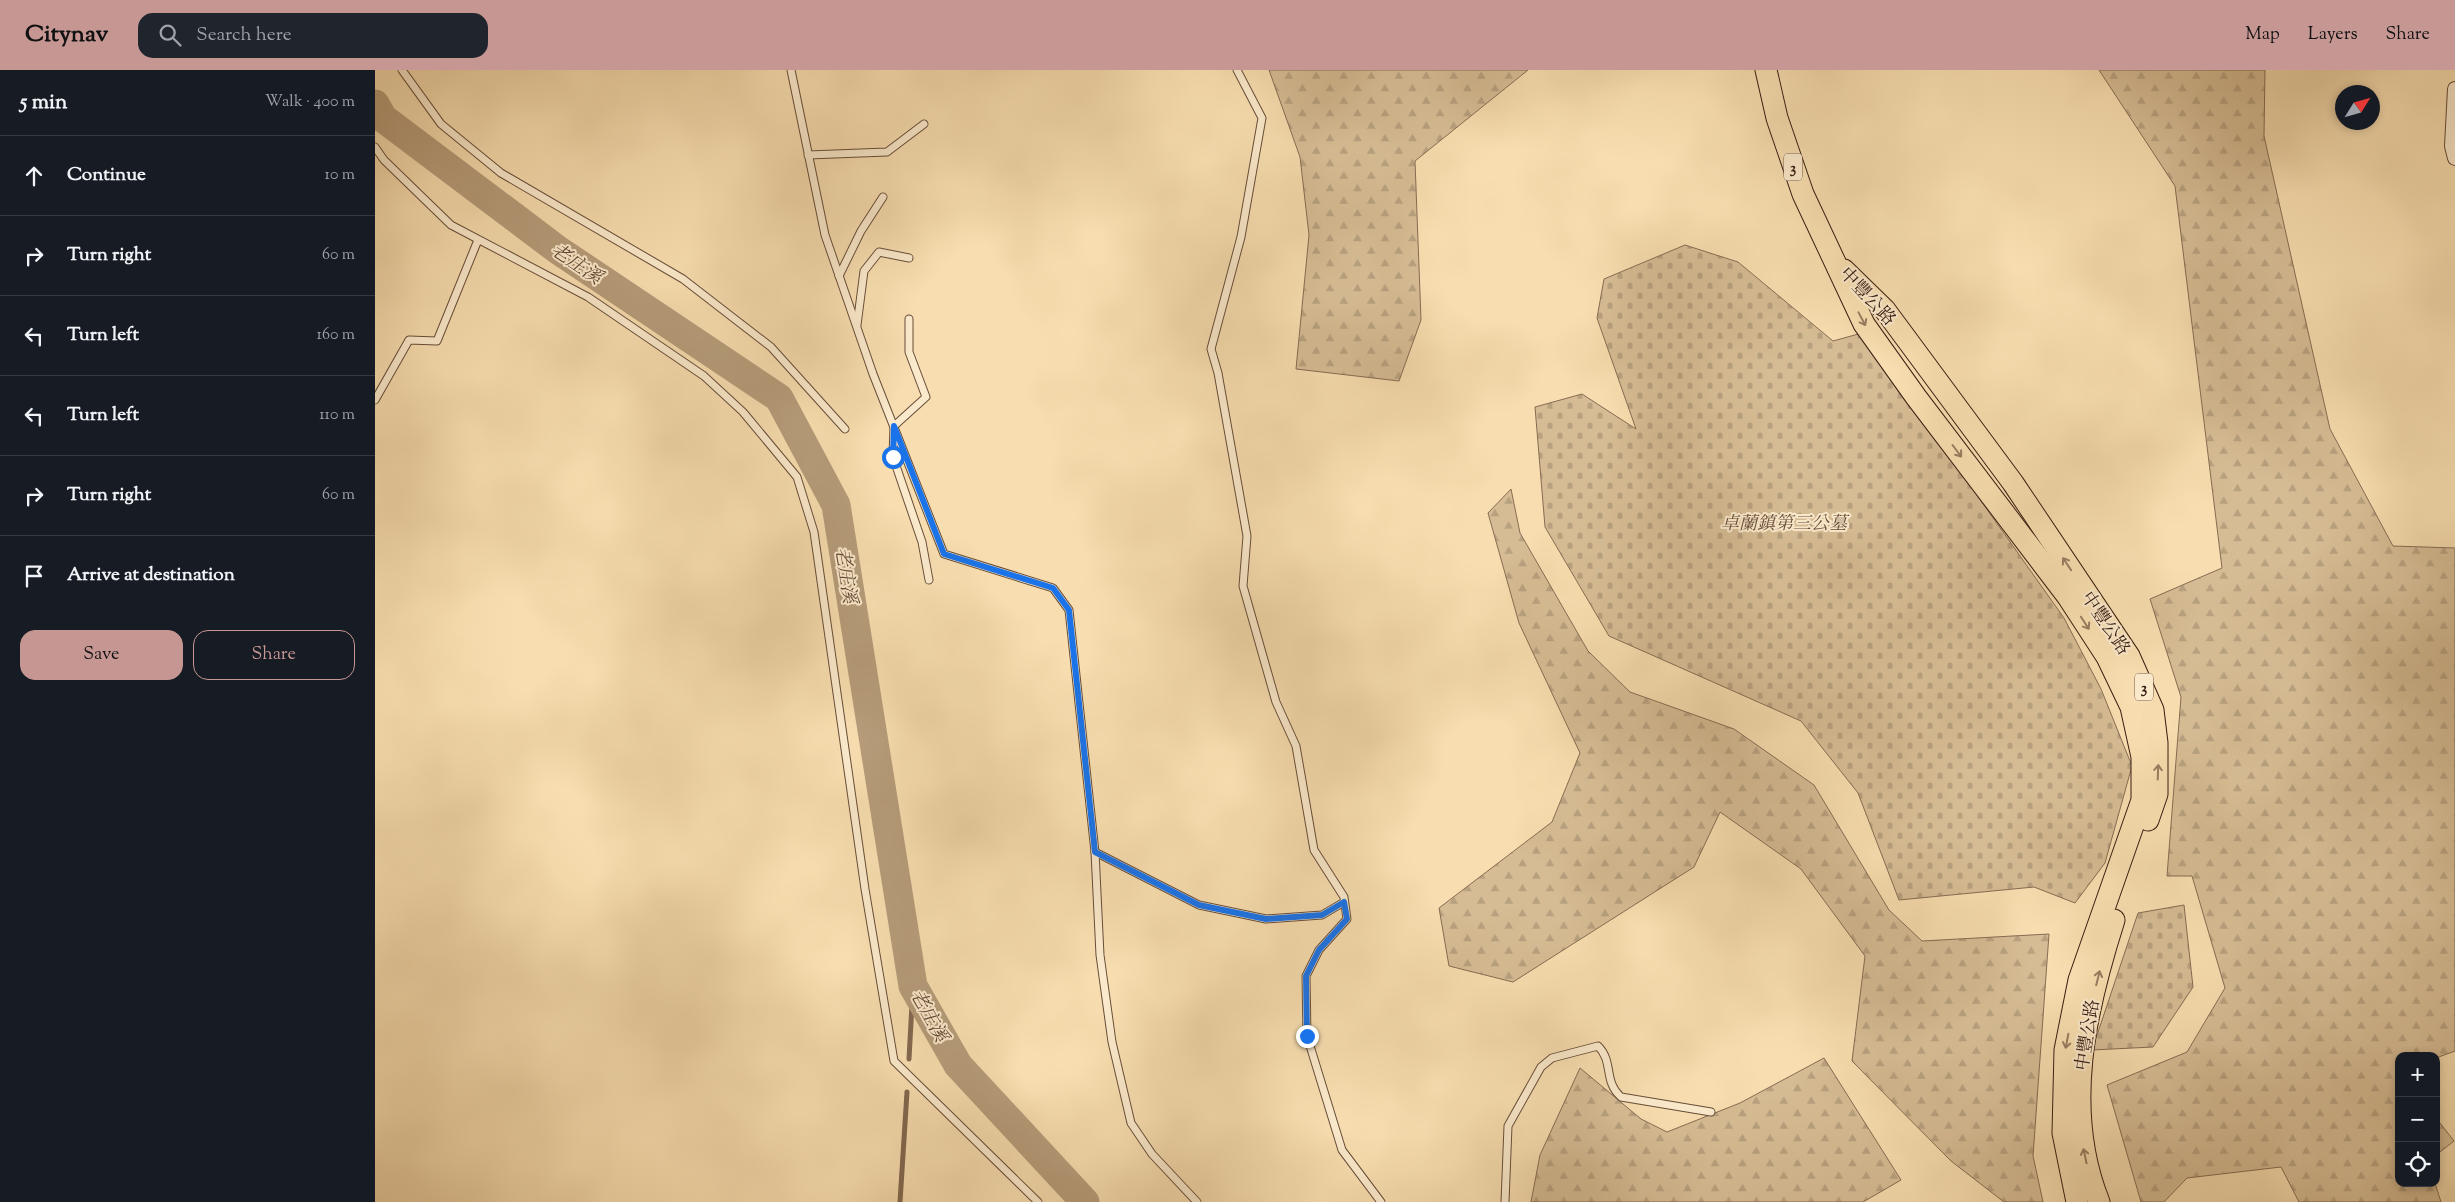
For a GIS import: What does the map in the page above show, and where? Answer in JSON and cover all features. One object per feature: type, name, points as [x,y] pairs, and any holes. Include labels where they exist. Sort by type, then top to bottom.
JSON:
[{"type":"main road","name":"中豐公路","points":[[1766,70],[1777,118],[1803,194],[1864,324],[1916,397],[2068,596],[2107,657],[2131,707],[2142,757],[2142,800],[2079,980],[2065,1050],[2063,1133],[2077,1202]]},
{"type":"main road","name":"中豐公路","points":[[1833,260],[1885,310],[2013,483],[2129,656],[2153,710],[2158,760],[2157,794],[2106,947],[2082,1056],[2081,1130],[2084,1156],[2099,1202]]},
{"type":"street","points":[[2455,89],[2452,146],[2455,158]]},
{"type":"lane","points":[[402,70],[441,124],[501,173],[683,279],[771,348],[845,430]]},
{"type":"lane","points":[[791,70],[825,235],[857,328],[944,554],[1053,588],[1069,610],[1095,852],[1100,955],[1112,1042],[1131,1123],[1152,1154],[1197,1202]]},
{"type":"lane","points":[[1237,70],[1262,118],[1241,237],[1211,348],[1218,373],[1247,536],[1243,586],[1276,702],[1296,746],[1314,850],[1344,897],[1347,919],[1319,950],[1306,976],[1307,1036],[1342,1150],[1381,1202]]},
{"type":"lane","points":[[808,155],[887,152],[924,124]]},
{"type":"lane","points":[[375,147],[383,160],[451,225],[588,297],[704,376],[743,412],[797,477],[814,532],[865,889],[894,1061],[949,1118],[1038,1202]]},
{"type":"lane","points":[[839,276],[861,230],[883,197]]},
{"type":"lane","points":[[375,400],[409,340],[437,341],[479,240]]},
{"type":"lane","points":[[857,328],[864,271],[879,252],[909,258]]},
{"type":"lane","points":[[909,319],[909,352],[926,397],[894,426],[893,457],[922,542],[929,580]]},
{"type":"lane","points":[[1095,852],[1199,905],[1266,919],[1322,915],[1344,902]]},
{"type":"lane","points":[[1505,1202],[1508,1126],[1541,1067],[1553,1058],[1598,1046],[1605,1052],[1612,1089],[1621,1097],[1711,1112]]},
{"type":"green space","points":[[1269,70],[1528,70],[1415,161],[1421,320],[1399,381],[1296,369],[1309,235],[1300,157]]},
{"type":"green space","points":[[2099,70],[2265,70],[2264,136],[2330,429],[2393,546],[2455,548],[2455,1051],[2440,1057],[2440,1052],[2395,1052],[2395,1187],[2436,1187],[2441,1202],[2299,1202],[2281,1167],[2187,1178],[2164,1202],[2141,1202],[2107,1085],[2187,1052],[2225,988],[2192,876],[2167,876],[2181,697],[2150,599],[2222,568],[2175,186]]},
{"type":"green space","name":"卓蘭鎮第三公墓","points":[[1685,245],[1738,262],[1833,341],[1862,333],[2064,618],[2101,689],[2132,766],[2105,863],[2075,903],[2034,887],[1899,900],[1858,793],[1801,721],[1609,636],[1545,527],[1535,407],[1582,394],[1636,429],[1597,318],[1604,279]]},
{"type":"green space","points":[[1511,489],[1520,533],[1588,651],[1630,692],[1734,729],[1814,785],[1889,910],[1922,941],[2049,934],[2033,1156],[2043,1202],[2004,1202],[1951,1161],[1852,1061],[1865,956],[1801,869],[1720,812],[1694,867],[1513,982],[1449,966],[1439,908],[1552,822],[1580,753],[1519,623],[1488,513]]},
{"type":"green space","points":[[2184,905],[2193,987],[2153,1047],[2092,1050],[2138,913]]},
{"type":"green space","points":[[1824,1058],[1901,1180],[1863,1202],[1531,1202],[1540,1155],[1580,1068],[1641,1119],[1667,1132],[1740,1103]]},
{"type":"green space","points":[[2440,1123],[2454,1141],[2440,1152]]},
{"type":"waterway","name":"老庄溪","points":[[375,104],[383,118],[558,250],[779,398],[836,505],[913,986],[958,1065],[1085,1202]]},
{"type":"waterway","points":[[909,1059],[913,986]]},
{"type":"waterway","points":[[900,1202],[907,1092]]},
{"type":"route","points":[[893,457],[894,426],[944,554],[1053,588],[1069,610],[1095,852],[1199,905],[1266,919],[1322,915],[1344,902],[1347,919],[1319,950],[1306,976],[1307,1036]]}]
